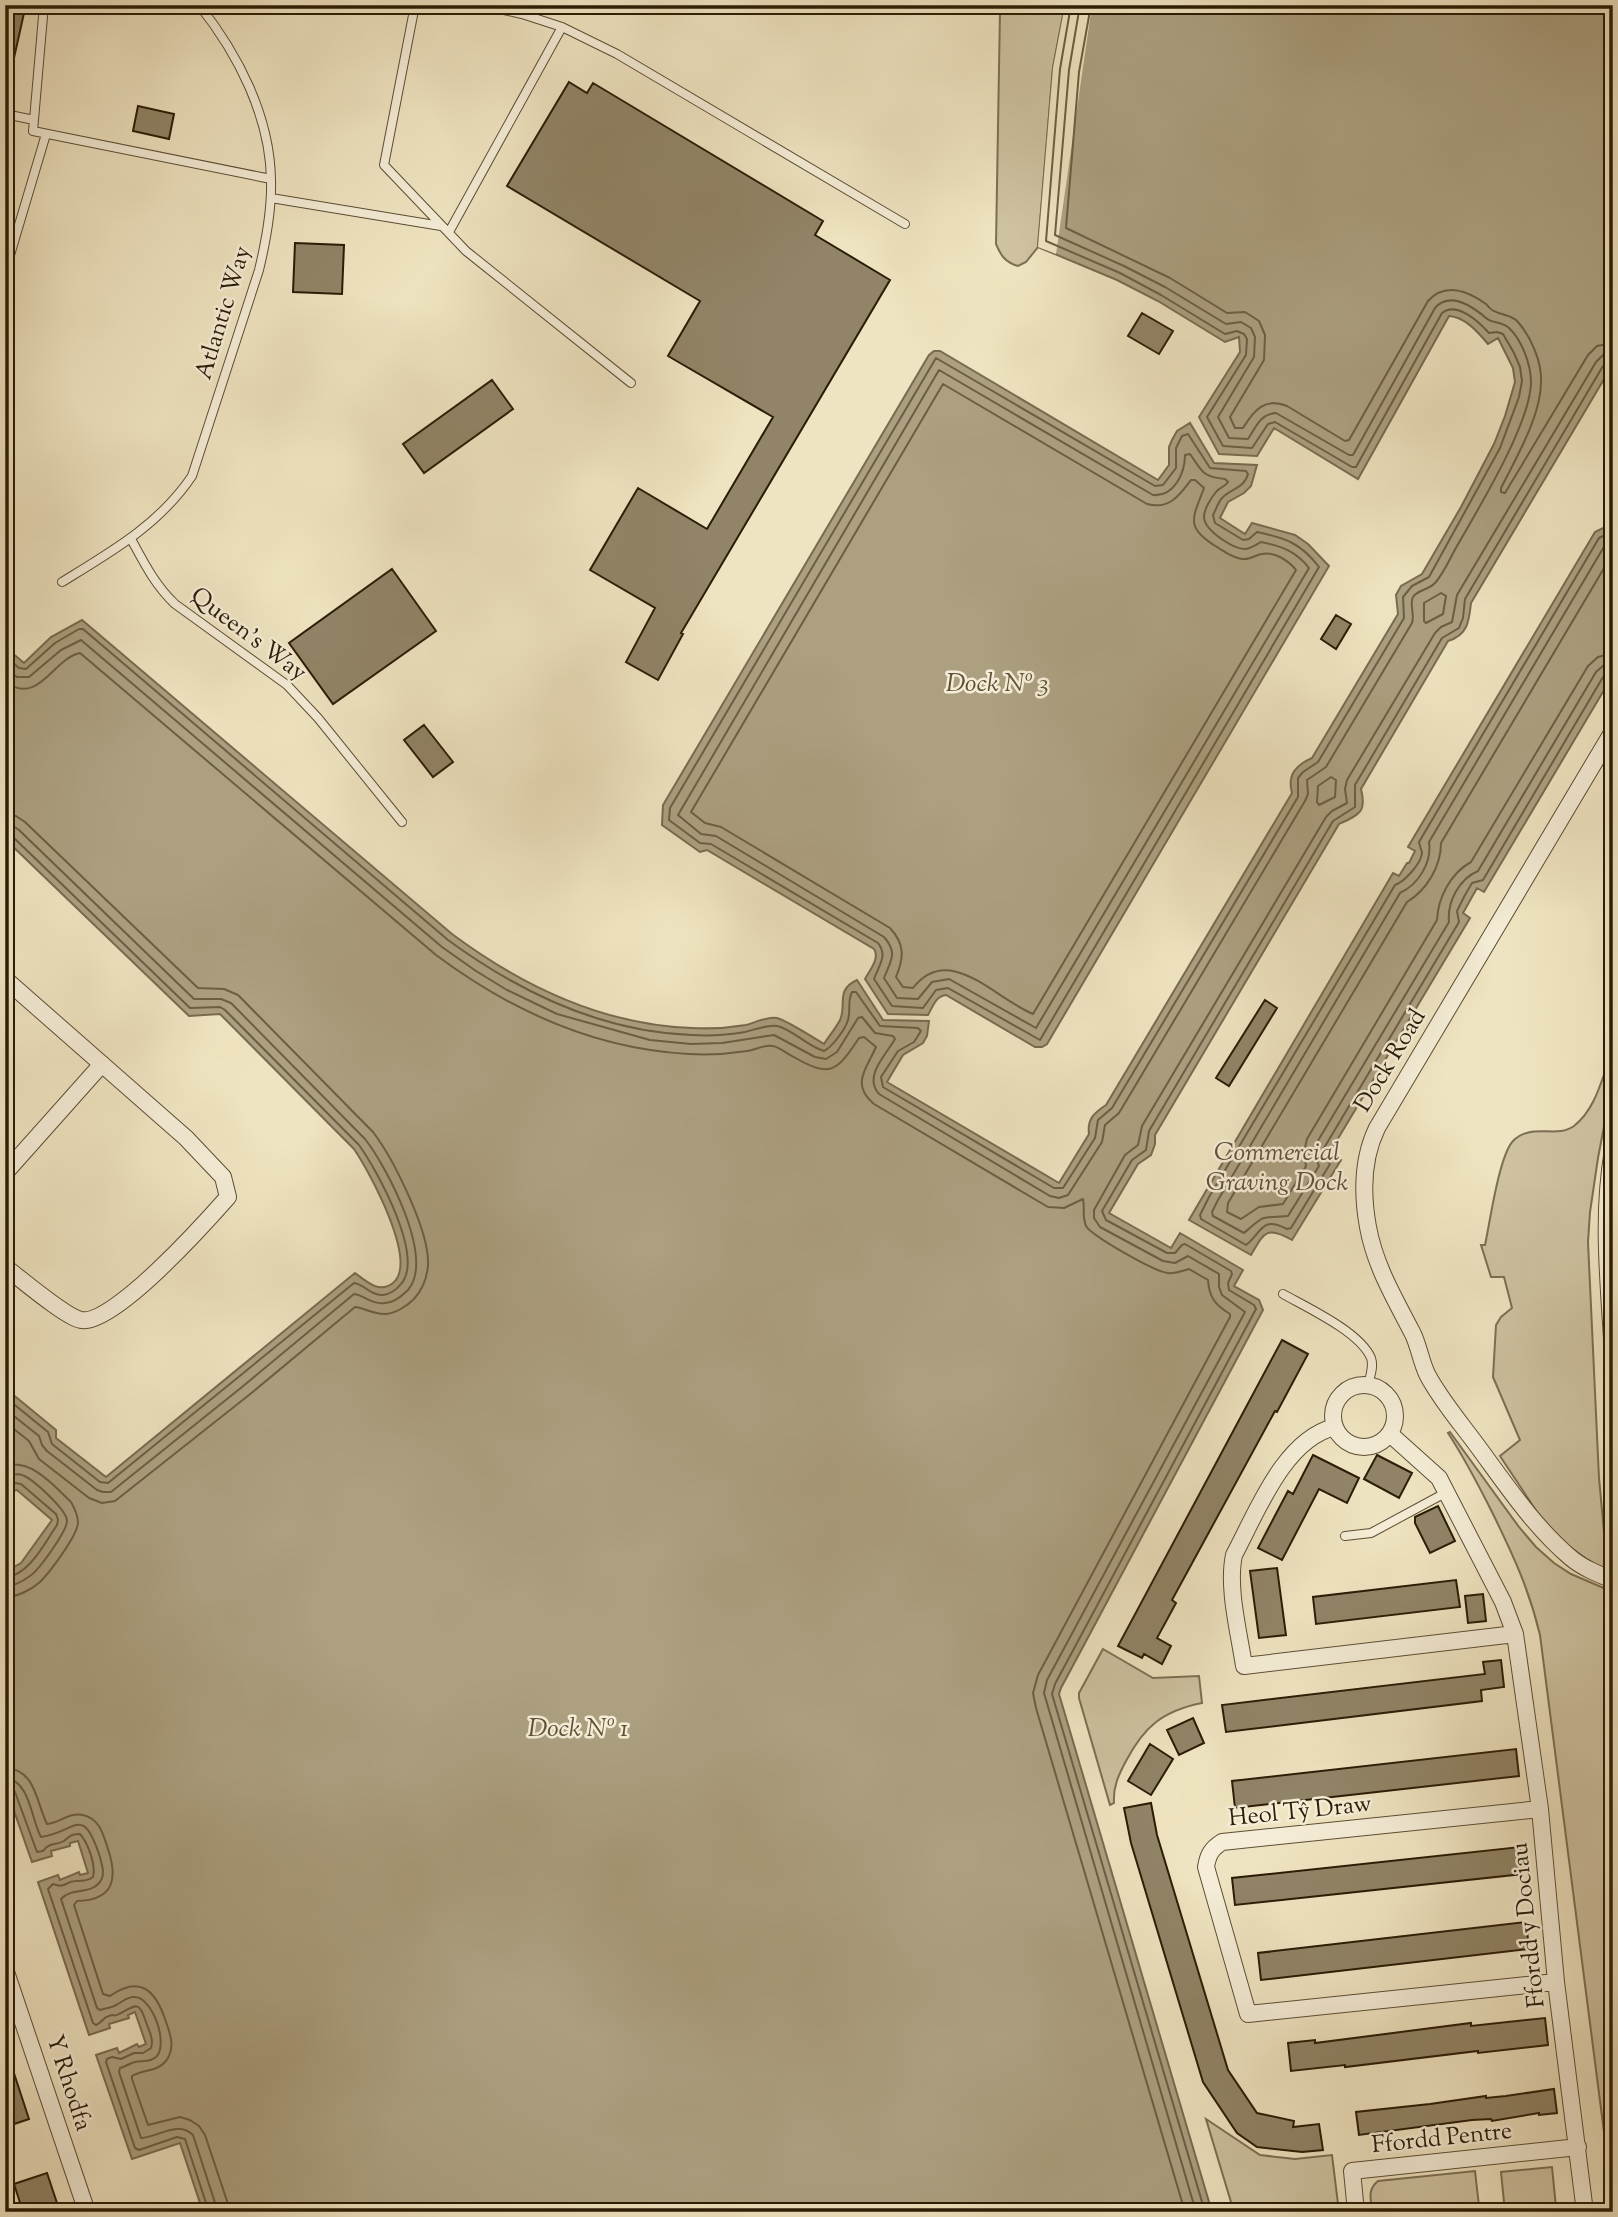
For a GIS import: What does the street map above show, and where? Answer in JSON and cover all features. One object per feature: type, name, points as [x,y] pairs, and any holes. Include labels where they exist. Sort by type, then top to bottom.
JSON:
[{"type":"street","name":"Dock Road","points":[[1613,731],[1377,1128],[1370,1142],[1364,1176],[1368,1227],[1375,1252],[1385,1280],[1415,1337],[1426,1373],[1530,1517],[1570,1558],[1613,1580]]},
{"type":"street","points":[[5,979],[187,1138],[223,1177],[228,1197],[179,1251],[98,1318],[80,1320],[5,1267]]},
{"type":"street","points":[[5,1173],[102,1064]]},
{"type":"street","points":[[1613,1150],[1608,1188],[1607,1238],[1613,1354]]},
{"type":"street","points":[[1358,1385],[1378,1388],[1387,1394],[1393,1403],[1395,1424],[1390,1434],[1375,1446],[1365,1447],[1347,1442],[1335,1427],[1335,1406],[1340,1396],[1348,1389],[1358,1385]]},
{"type":"street","points":[[1335,1427],[1323,1430],[1308,1439],[1289,1457],[1234,1555],[1231,1568],[1244,1666],[1515,1634]]},
{"type":"street","name":"Ffordd y Dociau","points":[[1390,1434],[1439,1478],[1503,1602],[1515,1634],[1540,1809],[1556,1982],[1585,2212]]},
{"type":"street","name":"Heol Tŷ Draw","points":[[1540,1809],[1222,1842],[1208,1855],[1206,1867],[1248,2014],[1556,1982]]},
{"type":"street","name":"Y Rhodfa","points":[[5,1969],[13,2016],[87,2212]]},
{"type":"street","name":"Ffordd Pentre","points":[[1356,2212],[1352,2171],[1578,2147]]},
{"type":"lane","points":[[44,5],[33,131],[271,179]]},
{"type":"lane","name":"Atlantic Way","points":[[62,582],[131,539],[172,504],[192,476],[259,270],[271,198],[271,179],[263,132],[248,86],[223,38],[198,5]]},
{"type":"lane","points":[[415,5],[384,165],[466,251],[631,383]]},
{"type":"lane","points":[[481,5],[522,10],[617,54],[905,224]]},
{"type":"lane","points":[[445,229],[562,27]]},
{"type":"lane","points":[[5,114],[34,120]]},
{"type":"lane","points":[[5,272],[46,134]]},
{"type":"lane","points":[[271,198],[445,229]]},
{"type":"lane","name":"Queen's Way","points":[[131,539],[162,592],[174,604],[287,685],[318,718],[402,822]]},
{"type":"lane","points":[[1283,1294],[1356,1337],[1371,1358],[1368,1385]]},
{"type":"lane","points":[[1345,1536],[1371,1533],[1447,1492]]},
{"type":"shaded area","points":[[990,5],[1065,5],[1053,68],[1038,247],[1026,262],[1018,266],[1004,258],[996,244],[1000,11]]},
{"type":"shaded area","points":[[1613,1050],[1613,1097],[1598,1158],[1588,1242],[1599,1478],[1604,1532],[1613,1536],[1613,1574],[1596,1566],[1551,1533],[1500,1456],[1520,1440],[1493,1377],[1496,1325],[1512,1308],[1504,1277],[1491,1277],[1481,1245],[1485,1245],[1503,1160],[1513,1141],[1528,1132],[1567,1130],[1582,1119],[1594,1101]]},
{"type":"shaded area","points":[[1450,1432],[1536,1547],[1571,1574],[1613,1592],[1613,2202],[1540,1635],[1514,1558],[1477,1483],[1448,1433]]},
{"type":"shaded area","points":[[1103,1649],[1153,1678],[1199,1676],[1202,1703],[1165,1716],[1147,1730],[1123,1766],[1115,1787],[1114,1803],[1110,1805],[1079,1698],[1079,1693]]},
{"type":"shaded area","points":[[1206,2119],[1260,2155],[1295,2159],[1332,2155],[1339,2212],[1234,2212]]},
{"type":"shaded area","points":[[1552,2167],[1556,2207],[1505,2212],[1501,2172]]},
{"type":"shaded area","points":[[1475,2171],[1479,2206],[1475,2212],[1372,2212],[1371,2191],[1378,2181]]},
{"type":"water","name":"Dock Nº 1","points":[[1065,5],[1613,5],[1613,364],[1471,603],[1464,631],[1448,641],[1361,789],[1363,803],[1360,812],[1339,824],[1155,1135],[1151,1155],[1138,1164],[1109,1213],[1171,1248],[1180,1233],[1243,1270],[1234,1286],[1259,1300],[1263,1310],[1059,1694],[1212,2212],[203,2212],[180,2143],[132,2159],[96,2055],[117,2048],[119,2053],[137,2044],[139,2047],[146,2044],[135,2012],[128,2015],[129,2018],[109,2024],[110,2028],[89,2035],[38,1882],[58,1875],[60,1880],[79,1872],[80,1875],[88,1873],[78,1841],[51,1851],[52,1856],[32,1862],[5,1785],[5,1572],[21,1563],[52,1520],[17,1490],[5,1490],[5,1388],[56,1430],[56,1438],[106,1477],[355,1273],[378,1287],[393,1283],[399,1272],[400,1256],[389,1216],[354,1149],[220,1014],[189,1016],[5,839],[5,647],[24,663],[51,637],[82,620],[452,934],[507,970],[565,999],[627,1019],[692,1028],[746,1025],[777,1018],[824,1044],[840,1020],[846,988],[857,980],[883,1020],[929,1021],[923,1043],[903,1055],[887,1082],[1059,1183],[1089,1134],[1092,1117],[1106,1105],[1292,793],[1294,771],[1312,758],[1398,614],[1396,595],[1401,586],[1422,574],[1461,507],[1494,444],[1515,382],[1513,368],[1498,338],[1488,344],[1466,322],[1449,316],[1358,479],[1274,428],[1257,456],[1219,454],[1199,417],[1240,352],[1239,337],[1225,342],[1158,301],[1117,280],[1038,247],[1053,68]]},
{"type":"water","name":"Dock Nº 3","points":[[940,351],[1158,480],[1169,465],[1169,447],[1177,431],[1190,423],[1214,463],[1257,465],[1251,486],[1228,502],[1220,518],[1245,534],[1252,523],[1295,535],[1308,544],[1329,566],[1047,1044],[1042,1047],[1035,1047],[946,995],[937,999],[928,1015],[888,1014],[865,979],[875,960],[874,949],[707,850],[700,852],[662,825],[663,805],[929,355]]},
{"type":"water","name":"Commercial Graving Dock","points":[[1613,523],[1613,675],[1484,892],[1477,888],[1463,913],[1470,918],[1330,1152],[1341,1160],[1292,1240],[1271,1232],[1259,1241],[1251,1255],[1189,1220],[1393,873],[1399,876],[1409,863],[1415,851],[1408,847],[1595,532]]},
{"type":"pier","points":[[1065,5],[1092,5],[1056,254],[1038,247],[1053,68]]},
{"type":"building","points":[[5,9],[24,13],[12,67],[5,66]]},
{"type":"building","points":[[569,82],[587,93],[593,83],[823,221],[815,235],[890,280],[681,633],[683,634],[658,680],[626,662],[655,608],[590,570],[638,488],[707,529],[773,417],[668,356],[700,301],[507,186]]},
{"type":"building","points":[[138,106],[174,114],[169,139],[133,131]]},
{"type":"building","points":[[295,243],[344,245],[342,294],[293,292]]},
{"type":"building","points":[[1142,313],[1173,331],[1159,354],[1128,336]]},
{"type":"building","points":[[492,380],[513,409],[424,473],[403,444]]},
{"type":"building","points":[[392,569],[436,631],[333,704],[289,643]]},
{"type":"building","points":[[1336,615],[1351,624],[1336,649],[1321,639]]},
{"type":"building","points":[[424,725],[453,762],[433,777],[404,740]]},
{"type":"building","points":[[1265,1000],[1277,1008],[1229,1086],[1216,1078]]},
{"type":"building","points":[[1282,1340],[1308,1354],[1172,1600],[1176,1603],[1157,1638],[1171,1646],[1162,1664],[1144,1654],[1142,1658],[1118,1646]]},
{"type":"building","points":[[1313,1455],[1359,1478],[1347,1503],[1319,1489],[1282,1560],[1258,1548],[1288,1491],[1293,1494]]},
{"type":"building","points":[[1377,1455],[1412,1473],[1399,1498],[1364,1479]]},
{"type":"building","points":[[1438,1506],[1455,1541],[1430,1553],[1415,1523],[1415,1517]]},
{"type":"building","points":[[1277,1568],[1286,1635],[1259,1638],[1250,1571]]},
{"type":"building","points":[[1456,1580],[1460,1607],[1316,1624],[1313,1597]]},
{"type":"building","points":[[1483,1594],[1486,1621],[1468,1623],[1465,1596]]},
{"type":"building","points":[[1501,1660],[1504,1687],[1481,1690],[1482,1701],[1226,1732],[1222,1705],[1485,1674],[1483,1662]]},
{"type":"building","points":[[1193,1718],[1204,1743],[1179,1755],[1167,1730]]},
{"type":"building","points":[[1150,1744],[1173,1759],[1151,1795],[1128,1781]]},
{"type":"building","points":[[1516,1749],[1519,1776],[1235,1808],[1232,1781]]},
{"type":"building","points":[[1151,1803],[1157,1835],[1228,2070],[1257,2113],[1294,2121],[1293,2127],[1319,2124],[1323,2150],[1302,2152],[1257,2147],[1237,2133],[1203,2082],[1131,1843],[1124,1808]]},
{"type":"building","points":[[1520,1847],[1523,1874],[1235,1905],[1232,1878]]},
{"type":"building","points":[[1526,1922],[1529,1949],[1261,1980],[1258,1953]]},
{"type":"building","points":[[1545,2018],[1548,2045],[1291,2071],[1288,2043],[1315,2040],[1315,2043],[1471,2023],[1471,2026]]},
{"type":"building","points":[[8,2055],[29,2119],[5,2127],[5,2056]]},
{"type":"building","points":[[1554,2089],[1557,2113],[1539,2113],[1492,2121],[1472,2120],[1359,2135],[1356,2112]]},
{"type":"building","points":[[47,2173],[60,2212],[23,2212],[14,2184]]}]
